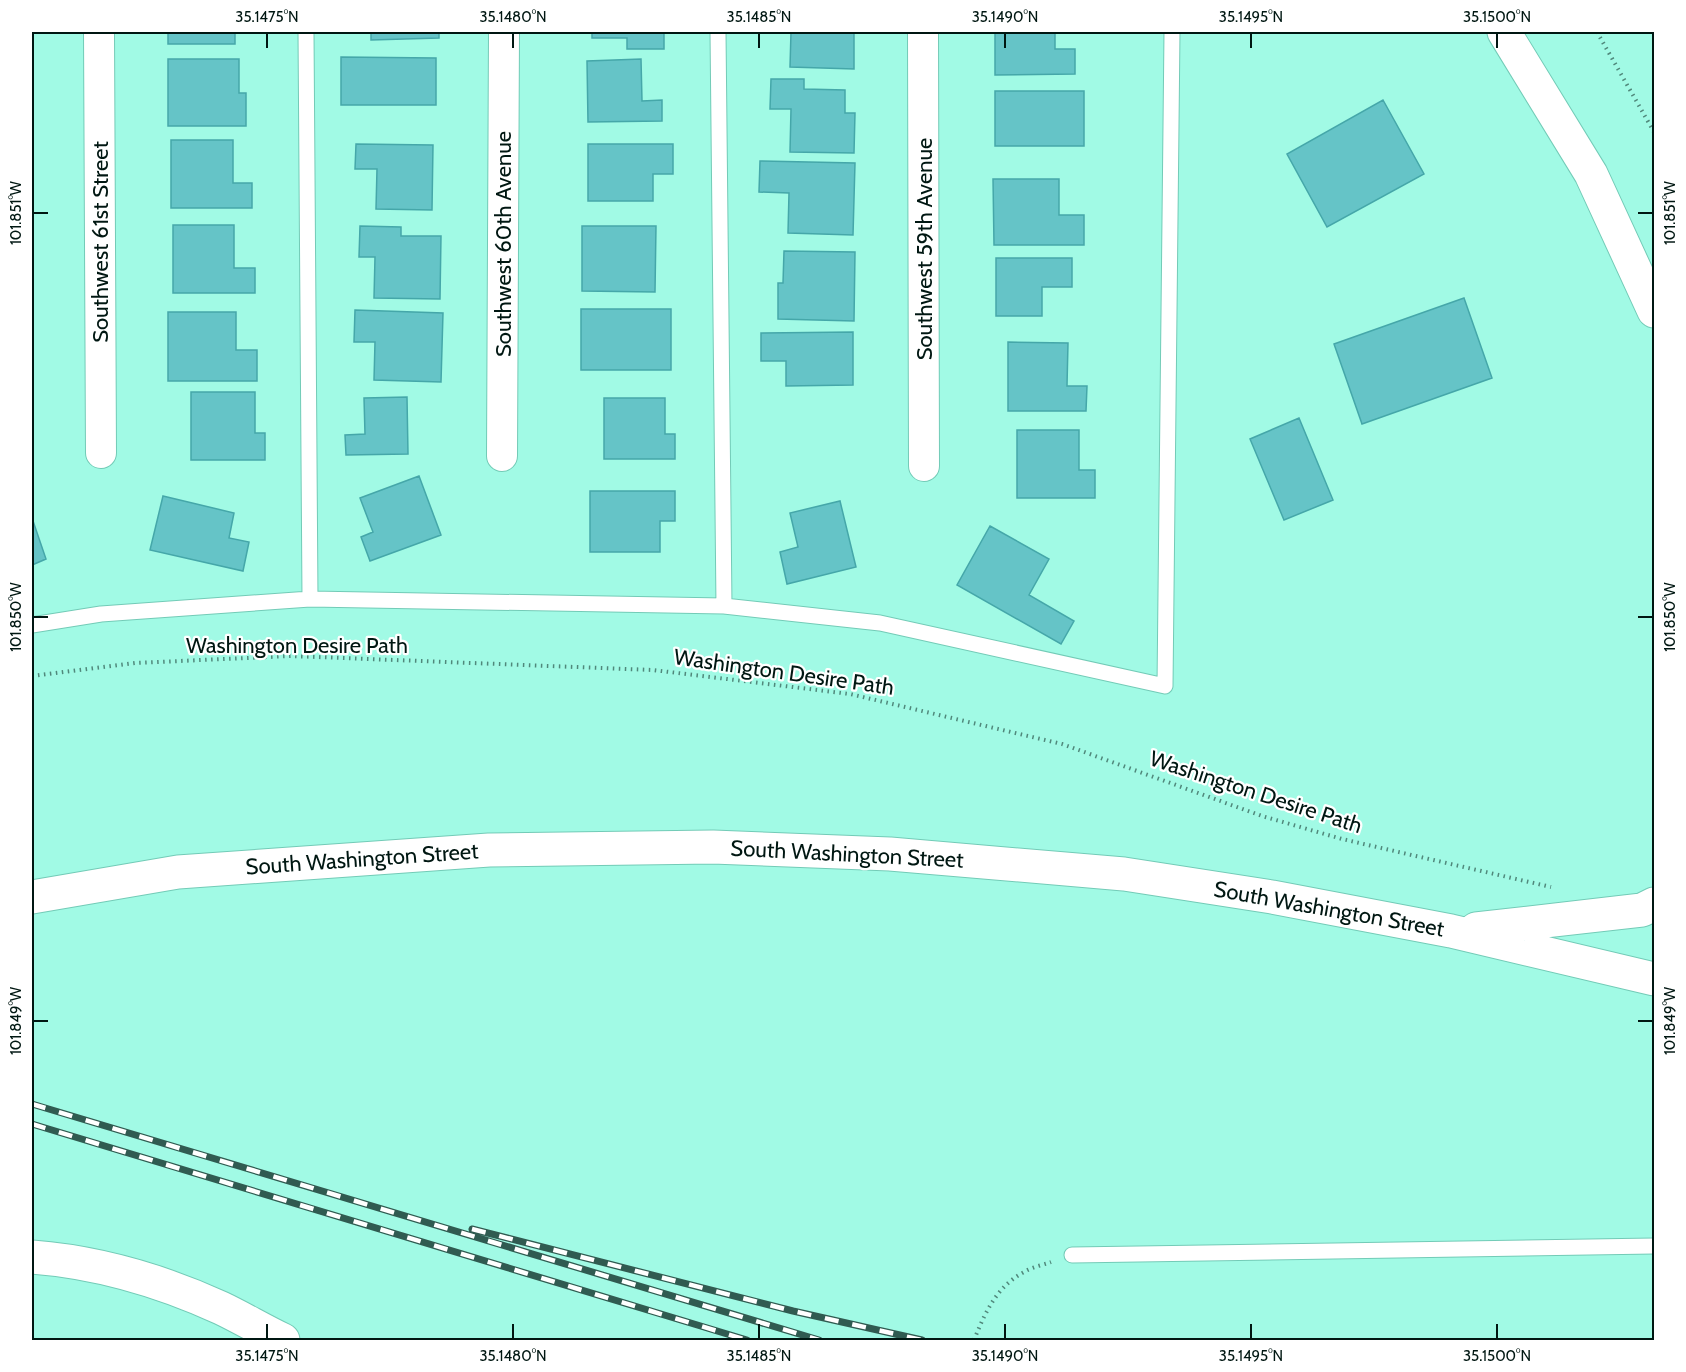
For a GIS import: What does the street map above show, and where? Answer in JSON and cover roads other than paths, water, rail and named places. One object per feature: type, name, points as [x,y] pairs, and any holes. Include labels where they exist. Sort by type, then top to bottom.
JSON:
[{"type":"main road","points":[[1504,32],[1644,266],[1654,311]]},
{"type":"main road","name":"South Washington Street","points":[[32,897],[190,871],[489,850],[713,847],[891,855],[1124,874],[1272,897],[1451,931],[1654,979]]},
{"type":"main road","points":[[1451,931],[1642,910],[1654,904]]},
{"type":"main road","points":[[32,1257],[103,1268],[148,1279],[221,1308],[283,1341]]},
{"type":"street","name":"Southwest 61st Street","points":[[99,32],[101,453]]},
{"type":"street","name":"Southwest 60th Avenue","points":[[502,456],[504,32]]},
{"type":"street","name":"Southwest 59th Avenue","points":[[923,32],[924,466]]},
{"type":"lane","points":[[306,32],[310,599]]},
{"type":"lane","points":[[718,32],[724,606]]},
{"type":"lane","points":[[32,625],[101,614],[310,599],[724,606],[880,623],[1165,686],[1172,32]]},
{"type":"lane","points":[[1072,1256],[1654,1246]]},
{"type":"railway","points":[[32,1104],[819,1340]]},
{"type":"railway","points":[[32,1124],[747,1340]]},
{"type":"railway","points":[[472,1229],[793,1311],[922,1340]]}]
